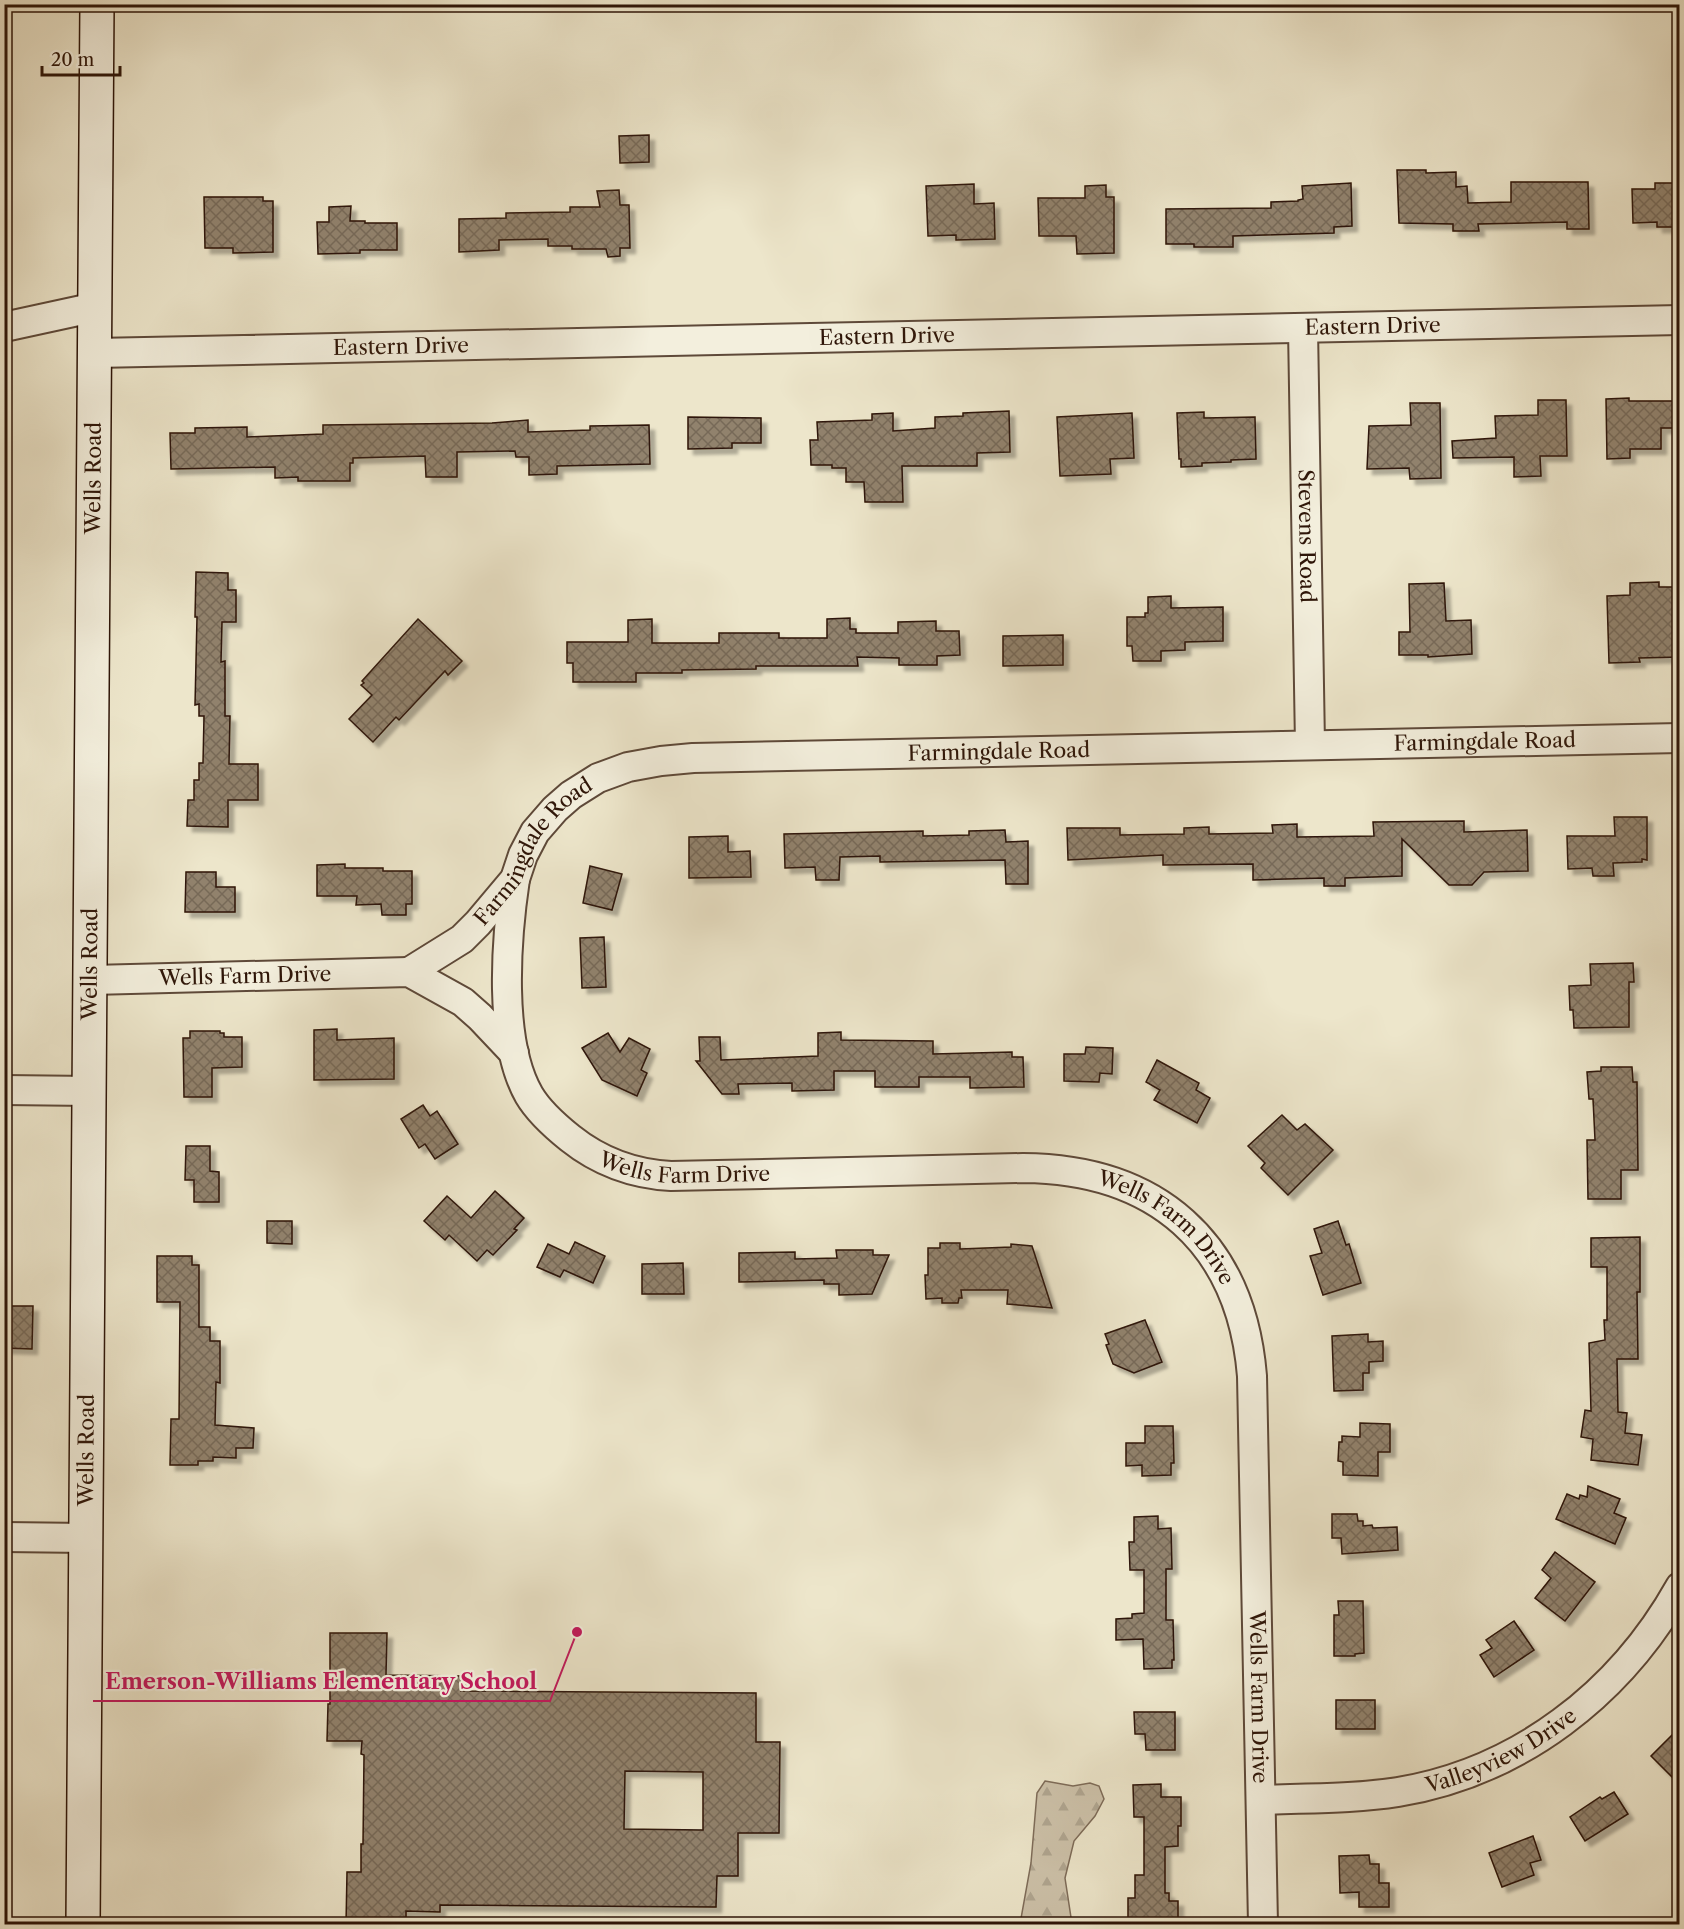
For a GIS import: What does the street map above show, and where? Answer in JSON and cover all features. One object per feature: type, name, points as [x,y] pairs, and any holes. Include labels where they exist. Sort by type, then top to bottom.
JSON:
[{"type":"main road","name":"Wells Road","points":[[83,1924],[98,4]]},
{"type":"street","points":[[4,327],[96,307]]},
{"type":"street","name":"Eastern Drive","points":[[95,353],[1680,320]]},
{"type":"street","name":"Stevens Road","points":[[1303,328],[1310,746]]},
{"type":"street","name":"Farmingdale Road","points":[[409,972],[470,931],[515,879],[523,855],[535,832],[564,801],[608,774],[650,762],[693,758],[1680,738]]},
{"type":"street","name":"Wells Farm Drive","points":[[515,879],[509,916],[508,972],[514,1053],[522,1081],[535,1104],[589,1152],[627,1169],[648,1174],[681,1176],[1023,1168],[1073,1171],[1105,1178],[1138,1192],[1170,1211],[1193,1230],[1212,1254],[1233,1292],[1243,1317],[1251,1359],[1263,1924]]},
{"type":"street","name":"Wells Farm Drive","points":[[92,980],[409,972],[463,1002],[514,1053]]},
{"type":"street","points":[[4,1090],[91,1091]]},
{"type":"street","points":[[4,1537],[87,1538]]},
{"type":"street","name":"Valleyview Drive","points":[[1261,1800],[1355,1797],[1408,1790],[1458,1777],[1512,1754],[1565,1721],[1607,1683],[1642,1644],[1661,1619],[1680,1587]]},
{"type":"green space","points":[[1045,1781],[1073,1786],[1090,1783],[1099,1786],[1104,1799],[1095,1816],[1074,1841],[1065,1878],[1072,1924],[1020,1924],[1031,1863],[1037,1793]]},
{"type":"building","points":[[649,135],[649,162],[620,163],[619,136]]},
{"type":"building","points":[[1397,170],[1426,170],[1426,173],[1456,172],[1456,187],[1467,186],[1468,203],[1511,202],[1511,182],[1588,182],[1589,229],[1567,229],[1567,222],[1478,224],[1479,231],[1453,231],[1453,224],[1399,223]]},
{"type":"building","points":[[1351,183],[1352,226],[1334,227],[1334,233],[1233,236],[1233,247],[1166,244],[1166,209],[1271,208],[1271,202],[1303,199],[1302,186]]},
{"type":"building","points":[[1655,183],[1680,183],[1680,227],[1657,227],[1657,222],[1633,223],[1632,189],[1655,189]]},
{"type":"building","points":[[974,184],[974,204],[994,203],[995,239],[956,240],[956,235],[928,236],[926,186]]},
{"type":"building","points":[[1106,185],[1106,197],[1114,197],[1114,253],[1077,254],[1076,236],[1039,236],[1038,198],[1085,198],[1085,186]]},
{"type":"building","points":[[619,190],[620,205],[629,205],[630,248],[620,248],[620,256],[608,257],[606,249],[548,246],[548,239],[499,240],[499,250],[459,252],[459,219],[506,218],[506,213],[570,212],[570,207],[600,207],[597,191]]},
{"type":"building","points":[[204,197],[263,197],[263,201],[273,201],[273,252],[233,253],[233,248],[205,248]]},
{"type":"building","points":[[351,206],[350,221],[397,223],[397,250],[360,250],[360,253],[318,254],[317,222],[329,222],[329,207]]},
{"type":"building","points":[[1629,398],[1629,401],[1680,401],[1680,428],[1661,428],[1661,449],[1630,449],[1630,458],[1607,459],[1606,399]]},
{"type":"building","points":[[1538,400],[1566,400],[1567,456],[1540,456],[1541,476],[1514,477],[1514,457],[1453,458],[1452,441],[1496,438],[1495,416],[1538,415]]},
{"type":"building","points":[[1410,403],[1440,403],[1441,478],[1410,479],[1409,468],[1367,469],[1369,426],[1411,425]]},
{"type":"building","points":[[1009,411],[1010,452],[977,453],[977,466],[902,466],[903,502],[865,502],[864,482],[846,482],[846,468],[811,465],[810,440],[818,440],[817,422],[872,420],[872,414],[893,413],[893,431],[935,428],[935,417]]},
{"type":"building","points":[[1204,412],[1204,418],[1255,417],[1256,459],[1181,467],[1177,413]]},
{"type":"building","points":[[1132,413],[1134,458],[1110,459],[1111,474],[1060,476],[1057,417]]},
{"type":"building","points":[[688,417],[761,418],[761,443],[732,443],[732,448],[688,449]]},
{"type":"building","points":[[528,420],[528,432],[590,430],[590,426],[649,425],[650,464],[557,466],[557,474],[529,475],[529,457],[516,457],[515,451],[457,452],[457,477],[426,477],[425,456],[353,458],[353,463],[350,463],[350,481],[298,481],[298,477],[275,478],[275,467],[171,469],[170,433],[195,433],[195,428],[247,427],[247,437],[323,434],[323,425],[492,423]]},
{"type":"building","points":[[196,572],[228,573],[228,590],[236,590],[236,622],[222,622],[221,662],[225,661],[225,716],[230,716],[229,764],[258,764],[258,800],[228,800],[228,827],[187,826],[188,800],[194,800],[194,780],[199,780],[199,763],[203,763],[204,716],[199,716],[199,704],[195,705]]},
{"type":"building","points":[[1659,582],[1659,587],[1680,587],[1680,657],[1639,658],[1640,662],[1609,663],[1607,596],[1630,595],[1630,583]]},
{"type":"building","points":[[1444,583],[1446,621],[1471,620],[1472,654],[1428,657],[1428,655],[1399,655],[1399,632],[1410,632],[1409,584]]},
{"type":"building","points":[[1171,596],[1171,608],[1223,607],[1223,641],[1185,642],[1185,650],[1161,651],[1161,661],[1133,661],[1132,646],[1127,646],[1127,617],[1145,617],[1145,613],[1148,613],[1148,597]]},
{"type":"building","points":[[850,618],[850,629],[856,629],[856,633],[898,633],[898,622],[936,621],[936,631],[959,631],[960,655],[937,656],[937,665],[899,665],[899,658],[857,657],[858,666],[756,666],[756,669],[636,673],[636,682],[573,682],[573,663],[567,663],[567,642],[628,642],[628,620],[652,619],[652,643],[719,643],[719,633],[779,633],[779,638],[827,638],[827,619]]},
{"type":"building","points":[[418,619],[462,661],[448,675],[445,671],[399,720],[396,717],[373,742],[349,719],[372,695],[361,685],[364,683],[362,681]]},
{"type":"building","points":[[1063,635],[1063,665],[1003,666],[1003,636]]},
{"type":"building","points":[[1614,817],[1647,817],[1647,860],[1613,863],[1614,876],[1593,876],[1592,868],[1568,869],[1567,836],[1615,836]]},
{"type":"building","points":[[1464,821],[1464,832],[1527,830],[1528,871],[1484,872],[1472,885],[1449,885],[1402,839],[1402,876],[1345,878],[1345,886],[1324,886],[1324,878],[1253,880],[1253,864],[1163,865],[1163,855],[1068,860],[1067,828],[1120,828],[1120,835],[1184,834],[1184,828],[1209,827],[1209,834],[1273,833],[1272,825],[1297,824],[1297,837],[1374,836],[1373,822]]},
{"type":"building","points":[[1005,830],[1006,842],[1028,841],[1028,884],[1006,884],[1005,860],[880,862],[880,856],[840,857],[839,880],[816,880],[815,867],[785,868],[784,834],[923,831],[923,836],[969,835],[969,831]]},
{"type":"building","points":[[728,836],[728,852],[750,851],[751,877],[689,878],[689,837]]},
{"type":"building","points":[[345,864],[345,868],[412,871],[412,904],[406,904],[406,915],[382,915],[381,904],[356,905],[357,896],[317,896],[317,865]]},
{"type":"building","points":[[590,866],[622,874],[612,910],[583,903]]},
{"type":"building","points":[[186,872],[216,872],[216,887],[235,887],[235,912],[185,912]]},
{"type":"building","points":[[604,937],[606,987],[582,988],[580,938]]},
{"type":"building","points":[[1633,963],[1634,982],[1629,982],[1629,1027],[1574,1028],[1573,1010],[1570,1010],[1569,986],[1591,985],[1590,964]]},
{"type":"building","points":[[337,1029],[337,1040],[394,1038],[394,1079],[314,1080],[314,1030]]},
{"type":"building","points":[[190,1031],[220,1031],[224,1033],[224,1037],[242,1037],[242,1067],[212,1068],[212,1097],[184,1097],[183,1038],[190,1038]]},
{"type":"building","points":[[841,1032],[841,1040],[933,1041],[933,1054],[1012,1052],[1012,1057],[1023,1057],[1024,1087],[970,1088],[970,1077],[919,1077],[919,1087],[875,1087],[875,1071],[834,1071],[834,1090],[792,1091],[792,1083],[738,1084],[739,1094],[722,1094],[696,1061],[700,1061],[699,1037],[720,1037],[721,1060],[818,1056],[818,1033]]},
{"type":"building","points":[[608,1033],[620,1052],[629,1038],[650,1049],[641,1070],[647,1073],[637,1096],[602,1080],[582,1048]]},
{"type":"building","points":[[1086,1047],[1113,1048],[1112,1074],[1100,1073],[1099,1082],[1064,1081],[1064,1054],[1085,1054]]},
{"type":"building","points":[[1157,1060],[1199,1083],[1196,1090],[1210,1098],[1197,1123],[1154,1100],[1160,1090],[1146,1082]]},
{"type":"building","points":[[1601,1067],[1632,1067],[1633,1082],[1637,1082],[1638,1170],[1621,1170],[1621,1199],[1588,1199],[1587,1140],[1595,1140],[1593,1099],[1589,1099],[1587,1072],[1601,1071]]},
{"type":"building","points":[[423,1105],[430,1116],[437,1111],[458,1144],[435,1159],[425,1144],[419,1148],[401,1119]]},
{"type":"building","points":[[1282,1115],[1297,1130],[1305,1124],[1333,1150],[1288,1195],[1261,1168],[1265,1163],[1248,1146]]},
{"type":"building","points":[[186,1146],[210,1146],[210,1171],[219,1172],[219,1202],[194,1202],[194,1180],[185,1180]]},
{"type":"building","points":[[495,1191],[524,1218],[514,1229],[517,1230],[493,1255],[487,1250],[477,1261],[449,1235],[445,1240],[424,1221],[447,1196],[471,1218]]},
{"type":"building","points":[[267,1221],[292,1221],[292,1244],[267,1243]]},
{"type":"building","points":[[1338,1221],[1346,1245],[1349,1244],[1361,1283],[1323,1295],[1310,1256],[1322,1253],[1314,1229]]},
{"type":"building","points":[[1640,1237],[1640,1292],[1637,1292],[1638,1359],[1617,1359],[1618,1412],[1627,1413],[1625,1433],[1642,1435],[1638,1465],[1591,1460],[1593,1439],[1581,1437],[1585,1410],[1591,1411],[1589,1343],[1605,1340],[1607,1267],[1591,1267],[1591,1238]]},
{"type":"building","points":[[575,1242],[605,1256],[593,1283],[564,1270],[560,1277],[537,1267],[548,1244],[569,1254]]},
{"type":"building","points":[[940,1243],[960,1243],[960,1249],[1011,1247],[1011,1244],[1032,1246],[1052,1308],[1007,1304],[1008,1290],[961,1290],[962,1298],[959,1298],[958,1303],[942,1303],[942,1298],[926,1299],[925,1275],[928,1275],[928,1248],[940,1248]]},
{"type":"building","points":[[836,1250],[873,1250],[873,1255],[889,1255],[872,1294],[839,1295],[839,1284],[824,1284],[824,1280],[739,1282],[739,1253],[795,1252],[795,1259],[837,1258]]},
{"type":"building","points":[[157,1256],[192,1256],[192,1265],[199,1265],[199,1327],[210,1327],[210,1341],[220,1341],[220,1383],[216,1382],[215,1425],[254,1428],[253,1448],[236,1448],[236,1458],[213,1457],[213,1461],[198,1461],[198,1465],[170,1465],[171,1419],[179,1419],[180,1302],[157,1302]]},
{"type":"building","points":[[683,1263],[684,1294],[642,1294],[642,1264]]},
{"type":"building","points":[[4,1306],[33,1306],[32,1349],[4,1348]]},
{"type":"building","points":[[1145,1320],[1162,1362],[1134,1373],[1113,1364],[1106,1345],[1109,1344],[1105,1334]]},
{"type":"building","points":[[1368,1334],[1368,1342],[1383,1341],[1383,1361],[1369,1362],[1369,1373],[1363,1373],[1363,1390],[1334,1391],[1332,1336]]},
{"type":"building","points":[[1360,1423],[1390,1424],[1390,1452],[1378,1452],[1378,1476],[1343,1475],[1343,1462],[1338,1461],[1339,1442],[1342,1442],[1342,1436],[1360,1437]]},
{"type":"building","points":[[1145,1426],[1173,1426],[1174,1463],[1171,1463],[1171,1475],[1142,1476],[1142,1465],[1126,1466],[1126,1443],[1145,1443]]},
{"type":"building","points":[[1588,1486],[1620,1499],[1614,1513],[1626,1518],[1615,1544],[1556,1519],[1567,1494],[1579,1499],[1580,1495],[1587,1497]]},
{"type":"building","points":[[1332,1514],[1357,1514],[1358,1521],[1363,1521],[1363,1526],[1372,1525],[1373,1528],[1397,1527],[1398,1550],[1342,1554],[1341,1538],[1332,1538]]},
{"type":"building","points":[[1158,1516],[1158,1529],[1171,1528],[1172,1569],[1166,1569],[1166,1620],[1173,1620],[1174,1660],[1172,1660],[1172,1668],[1144,1669],[1143,1639],[1116,1640],[1116,1619],[1132,1618],[1132,1614],[1144,1613],[1144,1570],[1130,1570],[1129,1542],[1134,1542],[1134,1517]]},
{"type":"building","points":[[1555,1552],[1595,1582],[1565,1621],[1535,1598],[1551,1578],[1542,1570]]},
{"type":"building","points":[[1338,1601],[1363,1601],[1364,1653],[1355,1654],[1355,1656],[1334,1656],[1334,1615],[1339,1615]]},
{"type":"building","points":[[1514,1621],[1534,1650],[1494,1677],[1480,1655],[1492,1648],[1486,1640]]},
{"type":"building","points":[[330,1633],[387,1633],[386,1675],[461,1676],[461,1691],[756,1693],[756,1742],[780,1742],[779,1833],[738,1833],[738,1876],[717,1876],[716,1907],[440,1905],[440,1912],[406,1911],[406,1924],[346,1924],[347,1872],[361,1872],[364,1755],[361,1754],[362,1741],[327,1741],[328,1704],[330,1704]],"holes":[[[625,1771],[703,1772],[703,1830],[624,1829]]]},
{"type":"building","points":[[1336,1700],[1375,1700],[1375,1729],[1336,1729]]},
{"type":"building","points":[[1134,1712],[1175,1712],[1175,1750],[1146,1750],[1145,1734],[1135,1734]]},
{"type":"building","points":[[1680,1727],[1680,1785],[1651,1756]]},
{"type":"building","points":[[1161,1784],[1161,1797],[1181,1797],[1178,1846],[1165,1847],[1165,1893],[1169,1893],[1169,1901],[1178,1901],[1178,1924],[1147,1924],[1147,1920],[1128,1920],[1128,1898],[1135,1898],[1135,1875],[1144,1875],[1144,1817],[1134,1817],[1133,1785]]},
{"type":"building","points":[[1614,1792],[1628,1814],[1585,1841],[1570,1817],[1600,1797],[1602,1799]]},
{"type":"building","points":[[1533,1836],[1541,1860],[1530,1863],[1534,1875],[1502,1887],[1489,1853]]},
{"type":"building","points":[[1369,1855],[1370,1864],[1379,1864],[1379,1883],[1389,1883],[1389,1907],[1359,1907],[1359,1892],[1340,1893],[1339,1856]]},
{"type":"place","name":"Emerson-Williams Elementary School","points":[[577,1632]]}]
